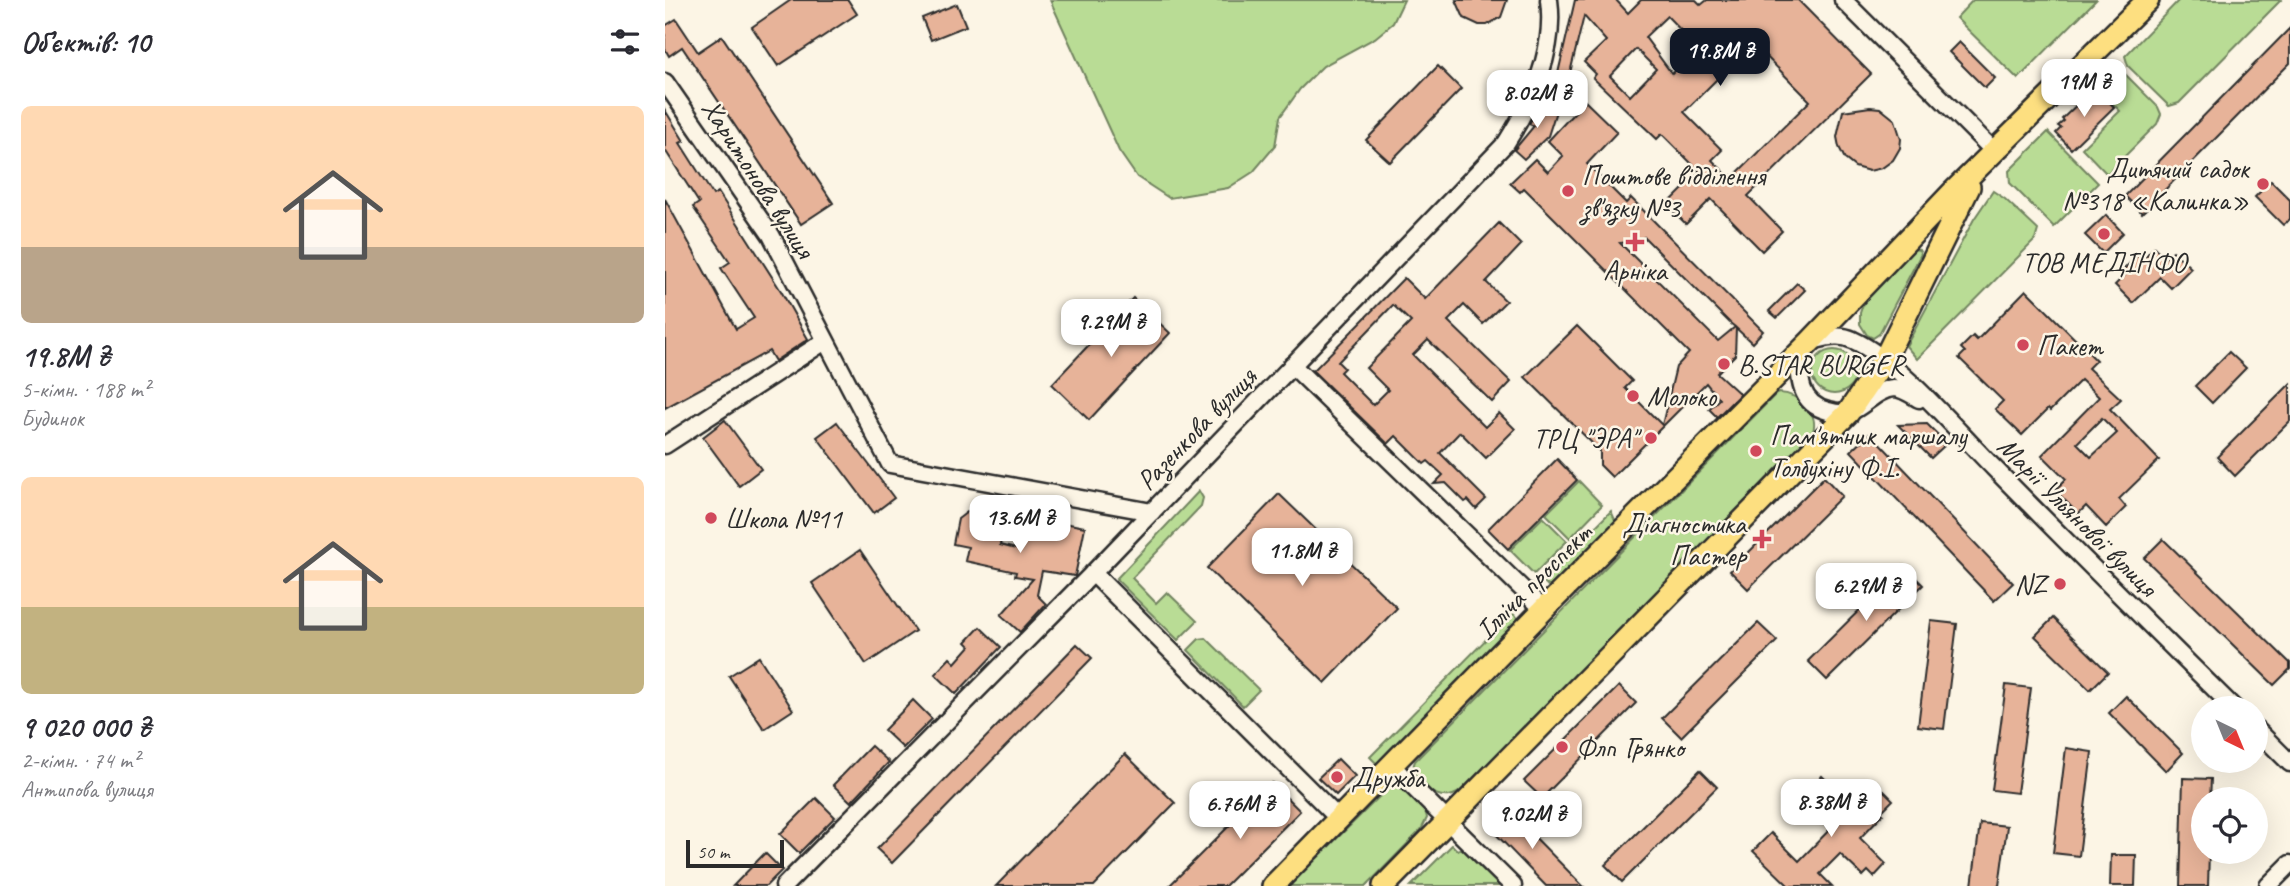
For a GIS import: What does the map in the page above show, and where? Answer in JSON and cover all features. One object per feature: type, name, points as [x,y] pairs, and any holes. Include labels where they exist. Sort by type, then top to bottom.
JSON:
[{"type":"main road","name":"Ілліча проспект","points":[[1273,886],[1987,159],[2148,0]]},
{"type":"main road","name":"Ілліча проспект","points":[[1384,886],[1848,413],[1884,360],[1953,217],[1987,159]]},
{"type":"street","name":"Разенкова вулиця","points":[[784,886],[1093,573],[1506,143],[1524,115],[1538,80],[1550,25],[1549,0]]},
{"type":"street","points":[[1843,0],[1987,159]]},
{"type":"street","name":"Харитонова вулиця","points":[[665,82],[771,235],[890,464],[1152,512]]},
{"type":"street","points":[[1884,360],[1850,338],[1831,336],[1805,347],[1799,380],[1810,401],[1831,412],[1848,413],[1884,391],[1896,388],[1934,407]]},
{"type":"street","points":[[665,445],[825,341]]},
{"type":"street","name":"Марії Ульянової вулиця","points":[[1884,360],[2222,696]]},
{"type":"street","points":[[1292,365],[1544,610]]},
{"type":"street","points":[[1093,573],[1339,819]]},
{"type":"street","points":[[2268,741],[2290,763]]},
{"type":"street","points":[[1391,765],[1513,886]]},
{"type":"street","points":[[2268,886],[2290,864]]},
{"type":"green space","points":[[1050,0],[1404,0],[1393,23],[1375,38],[1323,66],[1300,89],[1280,117],[1275,146],[1253,172],[1228,188],[1169,198],[1137,177],[1119,151]]},
{"type":"green space","points":[[1973,0],[2096,0],[2018,79],[1956,18]]},
{"type":"green space","points":[[2179,0],[2281,0],[2179,103],[2169,106],[2128,66],[2125,56]]},
{"type":"green space","points":[[2123,72],[2158,107],[2161,114],[2157,124],[2107,174],[2082,148],[2120,111],[2102,93]]},
{"type":"green space","points":[[2048,132],[2098,183],[2054,227],[2010,183],[2009,171]]},
{"type":"green space","points":[[1993,191],[2038,230],[2035,240],[1917,359],[1906,346],[1974,219]]},
{"type":"green space","points":[[1914,249],[1921,254],[1879,334],[1873,338],[1867,335],[1860,324],[1864,301]]},
{"type":"green space","points":[[1834,350],[1850,356],[1856,372],[1850,388],[1834,394],[1818,388],[1812,372],[1818,356]]},
{"type":"green space","points":[[1779,393],[1801,401],[1811,412],[1814,426],[1812,434],[1462,789],[1453,795],[1443,796],[1423,786],[1415,774],[1415,761]]},
{"type":"green space","points":[[1579,481],[1602,505],[1570,538],[1546,514]]},
{"type":"green space","points":[[1199,491],[1203,498],[1201,506],[1132,578],[1156,603],[1167,592],[1197,621],[1178,640],[1116,579]]},
{"type":"green space","points":[[1611,511],[1616,522],[1550,588],[1542,580]]},
{"type":"green space","points":[[1543,517],[1567,541],[1534,574],[1510,550]]},
{"type":"green space","points":[[1512,613],[1519,619],[1377,764],[1370,757]]},
{"type":"green space","points":[[1206,638],[1259,690],[1243,706],[1188,650],[1199,639]]},
{"type":"green space","points":[[1392,784],[1402,784],[1425,809],[1427,818],[1421,830],[1366,886],[1289,886]]},
{"type":"green space","points":[[1452,845],[1457,850],[1465,847],[1506,886],[1411,886]]},
{"type":"building","points":[[791,0],[848,0],[857,14],[778,66],[752,27]]},
{"type":"building","points":[[1456,0],[1507,0],[1501,17],[1487,25],[1479,25],[1464,18]]},
{"type":"building","points":[[1575,0],[1616,0],[1628,13],[1641,0],[1696,0],[1701,5],[1707,0],[1798,0],[1871,74],[1748,196],[1782,231],[1762,251],[1711,199],[1686,224],[1667,205],[1700,172],[1662,134],[1657,139],[1593,78],[1596,74],[1584,62],[1606,41],[1584,16],[1567,85],[1556,82]],"holes":[[[1667,16],[1698,48],[1672,74],[1645,37]],[[1753,43],[1810,101],[1735,175],[1727,175],[1712,160],[1722,150],[1684,112]],[[1636,49],[1656,69],[1630,96],[1610,76]]]},
{"type":"building","points":[[957,4],[966,26],[931,40],[922,18]]},
{"type":"building","points":[[676,19],[698,52],[722,36],[833,203],[801,224],[682,47],[669,56],[665,49],[665,26]]},
{"type":"building","points":[[2290,28],[2290,63],[2142,213],[2125,196]]},
{"type":"building","points":[[1959,42],[1995,78],[1985,88],[1949,52]]},
{"type":"building","points":[[1438,66],[1461,89],[1390,162],[1366,140]]},
{"type":"building","points":[[2099,91],[2114,107],[2071,149],[2056,133],[2061,128],[2058,126],[2084,98],[2085,100]]},
{"type":"building","points":[[1585,101],[1617,132],[1587,164],[1626,203],[1631,198],[1763,331],[1752,343],[1736,328],[1735,355],[1717,373],[1740,394],[1717,417],[1709,409],[1719,399],[1706,383],[1612,477],[1600,465],[1600,451],[1525,377],[1577,326],[1632,381],[1625,388],[1662,425],[1676,367],[1689,353],[1524,188],[1520,192],[1510,183],[1535,159],[1548,172],[1563,156],[1548,141]],"holes":[[[1644,237],[1735,327],[1718,341],[1620,243],[1639,241]]]},
{"type":"building","points":[[1545,103],[1557,108],[1548,136],[1524,159],[1514,150],[1534,126],[1529,124],[1540,104]]},
{"type":"building","points":[[1880,108],[1895,120],[1901,139],[1900,148],[1893,160],[1882,168],[1869,171],[1855,167],[1845,159],[1837,137],[1843,111]]},
{"type":"building","points":[[665,110],[684,141],[680,143],[713,195],[718,192],[808,339],[775,361],[769,351],[665,408],[665,199],[736,329],[754,318],[721,268],[730,262],[693,207],[699,203],[665,150]]},
{"type":"building","points":[[2271,181],[2290,200],[2290,219],[2283,225],[2255,197]]},
{"type":"building","name":"ТОВ МЕДІНФО","points":[[2106,215],[2123,233],[2103,253],[2085,235]]},
{"type":"building","points":[[1499,223],[1521,245],[1486,282],[1506,301],[1483,324],[1464,305],[1448,321],[1511,382],[1492,402],[1428,340],[1413,355],[1485,427],[1499,413],[1515,429],[1486,458],[1460,432],[1440,453],[1486,499],[1476,509],[1446,483],[1434,484],[1443,475],[1428,461],[1424,464],[1396,436],[1388,444],[1313,371],[1404,278],[1425,299]],"holes":[[[1393,305],[1411,322],[1366,368],[1388,390],[1373,405],[1340,372],[1344,368],[1338,362]]]},
{"type":"building","points":[[2154,247],[2165,258],[2173,251],[2191,268],[2171,288],[2160,277],[2133,303],[2115,285],[2125,275],[2122,271],[2140,253],[2144,258]]},
{"type":"building","points":[[1797,283],[1805,290],[1777,318],[1769,311]]},
{"type":"building","points":[[2026,290],[2096,360],[2088,368],[2121,399],[2110,409],[2159,460],[2119,499],[2126,507],[2106,527],[2086,506],[2078,514],[2055,490],[2066,479],[2042,455],[2099,397],[2081,380],[2022,435],[1995,409],[2003,401],[1959,358],[1965,352],[1961,348],[1973,336],[1977,340]],"holes":[[[2102,418],[2117,433],[2091,457],[2077,443]]]},
{"type":"building","points":[[1133,298],[1170,333],[1089,420],[1052,384]]},
{"type":"building","points":[[2229,352],[2246,368],[2212,403],[2195,386]]},
{"type":"building","points":[[2290,384],[2290,421],[2235,476],[2217,457]]},
{"type":"building","points":[[725,420],[761,469],[739,486],[703,437]]},
{"type":"building","points":[[837,422],[894,498],[874,513],[817,437]]},
{"type":"building","points":[[1927,424],[1941,438],[1939,441],[1944,446],[1931,458],[1898,425]]},
{"type":"building","points":[[1870,433],[2013,583],[1994,601],[1851,451]]},
{"type":"building","points":[[1557,459],[1577,480],[1508,549],[1488,529]]},
{"type":"building","points":[[1824,477],[1842,496],[1748,589],[1730,571]]},
{"type":"building","points":[[1279,494],[1397,608],[1325,683],[1207,568]]},
{"type":"building","points":[[975,506],[1007,513],[1000,545],[1020,550],[1027,520],[1063,527],[1064,523],[1085,527],[1075,576],[1042,571],[1037,595],[1046,604],[1020,632],[1001,615],[1033,579],[1015,576],[1016,572],[965,561],[968,547],[953,544],[958,519]]},
{"type":"building","points":[[2163,539],[2290,663],[2290,669],[2274,685],[2144,558]]},
{"type":"building","points":[[860,550],[915,631],[866,664],[812,583]]},
{"type":"building","points":[[1904,566],[1923,585],[1827,680],[1808,661]]},
{"type":"building","points":[[2053,618],[2108,672],[2090,690],[2035,636]]},
{"type":"building","points":[[1931,621],[1957,624],[1944,729],[1918,726]]},
{"type":"building","points":[[1758,623],[1777,641],[1681,737],[1662,718]]},
{"type":"building","points":[[980,627],[1001,647],[956,694],[935,674],[950,658],[955,663],[970,646],[966,642]]},
{"type":"building","points":[[1077,644],[1092,658],[892,863],[877,849]]},
{"type":"building","points":[[759,657],[793,710],[764,729],[729,676]]},
{"type":"building","points":[[2006,685],[2031,688],[2017,793],[1992,790]]},
{"type":"building","points":[[1619,686],[1636,703],[1542,798],[1524,781]]},
{"type":"building","points":[[2126,696],[2183,753],[2166,771],[2109,713]]},
{"type":"building","points":[[913,700],[932,719],[903,748],[884,730]]},
{"type":"building","points":[[871,746],[889,762],[851,802],[833,785]]},
{"type":"building","points":[[2066,748],[2092,752],[2079,856],[2053,853]]},
{"type":"building","points":[[1125,754],[1175,803],[1094,886],[996,886]]},
{"type":"building","name":"Дружба","points":[[1338,759],[1355,776],[1336,795],[1318,778]]},
{"type":"building","points":[[1700,770],[1717,787],[1622,882],[1605,865]]},
{"type":"building","points":[[1822,776],[1853,806],[1876,783],[1893,800],[1860,838],[1886,864],[1874,877],[1868,871],[1863,876],[1840,854],[1820,874],[1832,886],[1789,886],[1753,851],[1771,833],[1799,861],[1840,819],[1809,790]]},
{"type":"building","points":[[2183,778],[2211,779],[2211,787],[2191,787],[2191,864],[2209,864],[2208,886],[2180,886]]},
{"type":"building","points":[[1272,783],[1300,811],[1225,886],[1169,886]]},
{"type":"building","points":[[816,798],[835,817],[799,853],[780,834]]},
{"type":"building","points":[[1506,808],[1583,886],[1546,886],[1488,826]]},
{"type":"building","points":[[1980,823],[2007,826],[1999,886],[1972,886]]},
{"type":"building","points":[[765,853],[782,870],[766,886],[733,886]]},
{"type":"building","points":[[2111,855],[2136,855],[2135,886],[2110,886]]},
{"type":"place","name":"Дитячий садок №318 «Калинка»","points":[[2263,184]]},
{"type":"place","name":"Поштове відділення зв'язку №3","points":[[1568,191]]},
{"type":"place","name":"ТОВ МЕДІНФО","points":[[2104,234]]},
{"type":"place","name":"Арніка","points":[[1635,242]]},
{"type":"place","name":"Пакет","points":[[2023,345]]},
{"type":"place","name":"B.STAR BURGER","points":[[1724,364]]},
{"type":"place","name":"Молоко","points":[[1633,396]]},
{"type":"place","name":"ТРЦ \"ЭРА\"","points":[[1651,438]]},
{"type":"place","name":"Пам'ятник маршалу Толбухіну Ф.І.","points":[[1756,451]]},
{"type":"place","name":"Школа №11","points":[[711,518]]},
{"type":"place","name":"Діагностика Пастер","points":[[1762,539]]},
{"type":"place","name":"NZ","points":[[2060,584]]},
{"type":"place","name":"Флп Грянко","points":[[1562,747]]},
{"type":"place","name":"Дружба","points":[[1337,777]]}]
